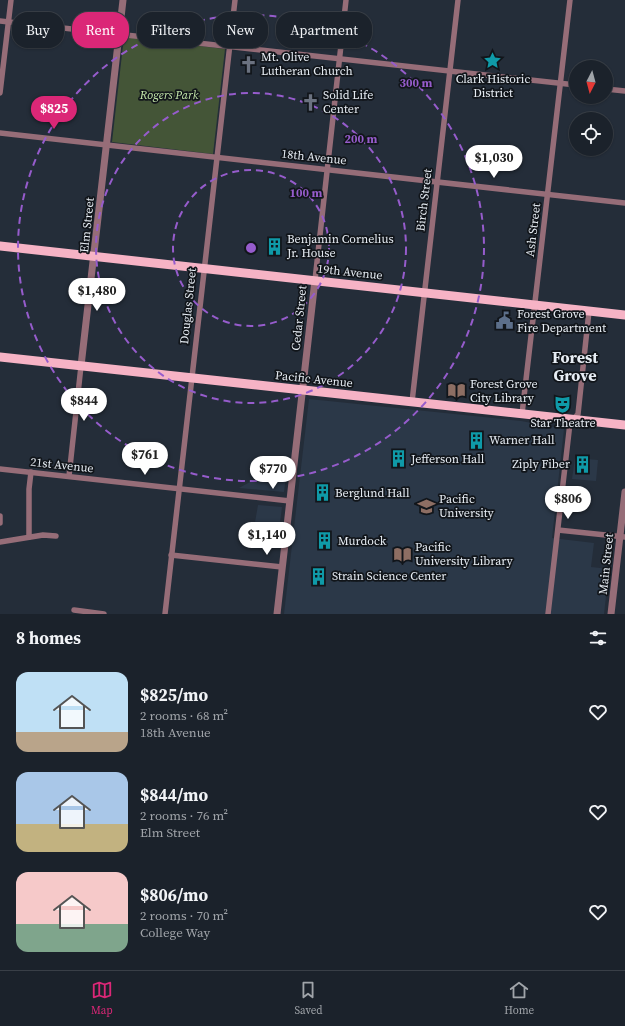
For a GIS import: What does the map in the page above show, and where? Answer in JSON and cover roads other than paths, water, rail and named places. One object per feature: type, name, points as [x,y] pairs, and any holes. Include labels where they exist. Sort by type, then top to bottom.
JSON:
[{"type":"main road","name":"19th Avenue","points":[[0,246],[625,315]]},
{"type":"main road","name":"Pacific Avenue","points":[[0,357],[625,425]]},
{"type":"street","points":[[0,92],[11,0]]},
{"type":"street","name":"Elm Street","points":[[122,12],[123,0]]},
{"type":"street","name":"Douglas Street","points":[[233,12],[234,0]]},
{"type":"street","name":"Cedar Street","points":[[277,614],[346,0]]},
{"type":"street","name":"Birch Street","points":[[412,402],[458,0]]},
{"type":"street","name":"Ash Street","points":[[522,414],[570,0]]},
{"type":"street","points":[[0,21],[72,29]]},
{"type":"street","points":[[129,36],[213,45]]},
{"type":"street","name":"Elm Street","points":[[69,476],[117,48]]},
{"type":"street","name":"Douglas Street","points":[[164,614],[229,48]]},
{"type":"street","points":[[238,48],[569,85]]},
{"type":"street","points":[[613,90],[625,91]]},
{"type":"street","name":"18th Avenue","points":[[0,134],[625,203]]},
{"type":"street","points":[[548,614],[570,423],[578,414],[590,311]]},
{"type":"street","name":"21st Avenue","points":[[0,469],[290,501]]},
{"type":"street","points":[[29,537],[29,489],[31,472]]},
{"type":"street","name":"Main Street","points":[[611,614],[622,537],[625,492]]},
{"type":"street","points":[[0,516],[0,523]]},
{"type":"street","points":[[558,530],[622,537]]},
{"type":"street","points":[[0,542],[43,535],[56,536]]},
{"type":"street","points":[[171,555],[282,567]]},
{"type":"street","points":[[74,610],[104,614]]},
{"type":"place","name":"Clark Historic District","points":[[493,60]]},
{"type":"place","name":"Mt. Olive Lutheran Church","points":[[248,64]]},
{"type":"place","name":"Solid Life Center","points":[[310,102]]},
{"type":"place","name":"Benjamin Cornelius Jr. House","points":[[274,246]]},
{"type":"place","name":"Forest Grove Fire Department","points":[[504,321]]},
{"type":"place","name":"Forest Grove City Library","points":[[457,391]]},
{"type":"place","name":"Star Theatre","points":[[563,404]]},
{"type":"place","name":"Warner Hall","points":[[476,440]]},
{"type":"place","name":"Jefferson Hall","points":[[398,459]]},
{"type":"place","name":"Ziply Fiber","points":[[583,464]]},
{"type":"place","name":"Berglund Hall","points":[[322,493]]},
{"type":"place","name":"Pacific University","points":[[426,506]]},
{"type":"place","name":"Murdock","points":[[325,541]]},
{"type":"place","name":"Pacific University Library","points":[[402,554]]},
{"type":"place","name":"Strain Science Center","points":[[319,576]]},
{"type":"district","name":"Forest Grove","points":[[575,366]]},
{"type":"park label","name":"Rogers Park","points":[[169,95]]}]
